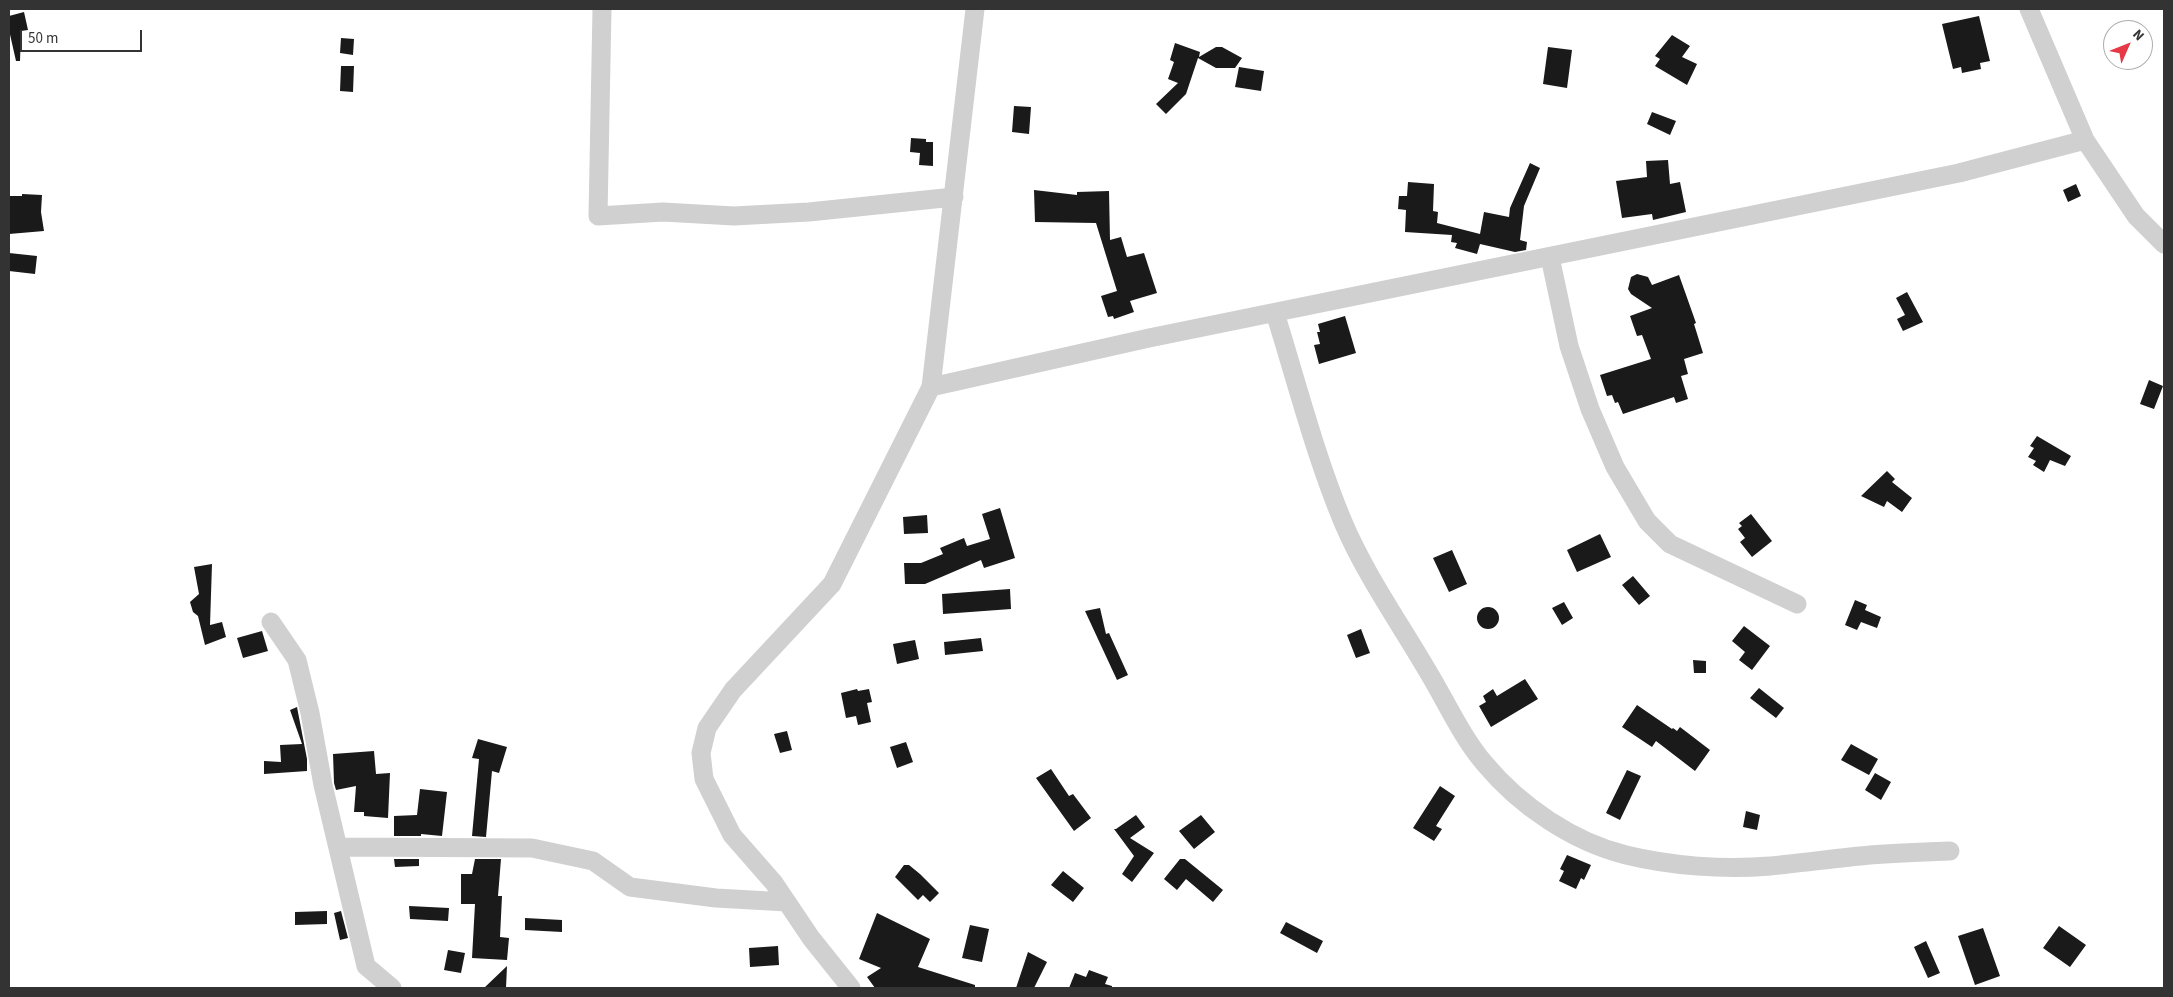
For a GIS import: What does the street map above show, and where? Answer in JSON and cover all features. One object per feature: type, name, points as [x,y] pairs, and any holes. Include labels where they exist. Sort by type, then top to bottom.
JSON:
[{"type":"street","points":[[602,9],[598,216],[662,212],[744,215],[809,212],[954,197]]},
{"type":"street","points":[[851,988],[811,938],[774,883],[732,835],[704,779],[701,753],[708,728],[733,690],[832,584],[931,387],[975,9]]},
{"type":"street","points":[[2029,9],[2085,140],[2136,216],[2164,244]]},
{"type":"street","points":[[931,387],[1275,313],[1959,173],[2085,140]]},
{"type":"street","points":[[1550,256],[1568,346],[1590,409],[1615,467],[1647,521],[1670,544],[1797,604]]},
{"type":"street","points":[[1275,313],[1321,460],[1344,524],[1365,564],[1470,743],[1484,763],[1501,781],[1539,813],[1559,827],[1589,841],[1625,854],[1689,864],[1733,868],[1770,866],[1869,855],[1950,851]]},
{"type":"street","points":[[271,622],[297,660],[366,966],[392,988]]},
{"type":"street","points":[[339,847],[532,848],[594,861],[630,887],[716,898],[787,902]]},
{"type":"building","points":[[24,12],[28,30],[21,31],[20,61],[16,61],[9,30],[9,16]]},
{"type":"building","points":[[1979,16],[1990,61],[1980,63],[1981,69],[1962,73],[1961,67],[1953,69],[1942,24]]},
{"type":"building","points":[[1672,35],[1690,46],[1682,57],[1697,64],[1687,85],[1655,66],[1660,59],[1655,56]]},
{"type":"building","points":[[341,38],[354,39],[353,55],[340,53]]},
{"type":"building","points":[[1175,43],[1200,52],[1199,57],[1216,47],[1222,47],[1242,58],[1235,68],[1216,68],[1198,58],[1186,94],[1166,114],[1156,104],[1178,83],[1168,79],[1174,62],[1170,60]]},
{"type":"building","points":[[1548,47],[1572,50],[1567,88],[1543,84]]},
{"type":"building","points":[[341,66],[354,66],[353,92],[340,91]]},
{"type":"building","points":[[1239,67],[1264,71],[1261,91],[1235,87]]},
{"type":"building","points":[[1014,106],[1031,107],[1029,134],[1012,132]]},
{"type":"building","points":[[1652,112],[1676,121],[1670,135],[1647,124]]},
{"type":"building","points":[[911,138],[926,139],[926,142],[933,142],[933,166],[919,165],[920,153],[910,152]]},
{"type":"building","points":[[1668,160],[1670,184],[1680,182],[1686,212],[1653,220],[1652,214],[1622,218],[1616,181],[1647,177],[1646,161]]},
{"type":"building","points":[[1530,163],[1540,168],[1524,206],[1520,240],[1527,242],[1526,250],[1515,252],[1480,244],[1477,254],[1455,248],[1457,243],[1451,242],[1452,235],[1405,232],[1406,210],[1398,209],[1399,196],[1407,196],[1408,182],[1434,184],[1433,211],[1438,212],[1437,223],[1480,234],[1484,212],[1509,217],[1510,208]]},
{"type":"building","points":[[2076,184],[2081,196],[2068,202],[2063,190]]},
{"type":"building","points":[[1034,190],[1077,195],[1077,192],[1109,191],[1110,240],[1121,237],[1127,257],[1144,253],[1157,293],[1130,301],[1134,312],[1114,319],[1113,316],[1108,317],[1101,296],[1117,291],[1096,223],[1035,222]]},
{"type":"building","points":[[22,194],[42,195],[41,212],[44,231],[9,234],[9,196],[22,196]]},
{"type":"building","points":[[9,253],[37,256],[35,274],[9,271]]},
{"type":"building","points":[[1637,274],[1648,277],[1652,285],[1679,275],[1696,323],[1694,324],[1703,353],[1684,359],[1688,374],[1681,376],[1688,399],[1676,403],[1674,397],[1623,414],[1618,402],[1615,403],[1612,395],[1607,396],[1600,375],[1651,359],[1642,335],[1637,336],[1630,316],[1652,308],[1631,294],[1628,289],[1631,277]]},
{"type":"building","points":[[1907,292],[1923,322],[1903,331],[1897,319],[1905,315],[1896,298]]},
{"type":"building","points":[[1345,316],[1356,353],[1319,364],[1314,345],[1320,344],[1317,332],[1320,332],[1318,324]]},
{"type":"building","points":[[2149,380],[2163,386],[2154,409],[2140,404]]},
{"type":"building","points":[[2037,436],[2071,456],[2065,466],[2050,460],[2044,472],[2033,465],[2036,461],[2028,457],[2034,448],[2030,446]]},
{"type":"building","points":[[1887,471],[1895,479],[1892,482],[1912,498],[1902,512],[1887,501],[1884,507],[1861,496]]},
{"type":"building","points":[[1000,508],[1015,558],[984,568],[981,560],[925,584],[905,584],[904,563],[921,563],[943,554],[940,548],[964,538],[967,546],[990,539],[982,514]]},
{"type":"building","points":[[1751,514],[1772,541],[1752,557],[1740,542],[1745,538],[1738,529],[1742,526],[1739,523]]},
{"type":"building","points":[[927,515],[928,533],[904,534],[903,517]]},
{"type":"building","points":[[1600,534],[1611,557],[1577,572],[1567,550]]},
{"type":"building","points":[[1452,550],[1467,584],[1449,592],[1433,558]]},
{"type":"building","points":[[212,564],[210,625],[222,622],[226,637],[205,645],[198,616],[193,612],[190,602],[199,594],[194,567]]},
{"type":"building","points":[[1633,576],[1650,596],[1639,605],[1622,585]]},
{"type":"building","points":[[1010,589],[1011,609],[943,614],[942,594]]},
{"type":"building","points":[[1855,600],[1867,605],[1865,610],[1881,617],[1877,628],[1861,622],[1857,630],[1845,625]]},
{"type":"building","points":[[1564,602],[1573,618],[1562,625],[1552,608]]},
{"type":"building","points":[[1488,607],[1496,610],[1499,618],[1496,626],[1488,629],[1480,626],[1477,618],[1480,610]]},
{"type":"building","points":[[1100,608],[1106,634],[1109,633],[1128,675],[1117,680],[1085,611]]},
{"type":"building","points":[[1744,626],[1770,646],[1752,670],[1739,660],[1745,652],[1732,641]]},
{"type":"building","points":[[1361,629],[1370,653],[1356,658],[1347,635]]},
{"type":"building","points":[[262,631],[268,651],[243,658],[237,638]]},
{"type":"building","points":[[981,638],[983,651],[945,655],[944,642]]},
{"type":"building","points":[[915,640],[919,659],[897,664],[893,644]]},
{"type":"building","points":[[1693,660],[1706,661],[1706,673],[1694,673]]},
{"type":"building","points":[[1525,679],[1538,699],[1491,727],[1479,706],[1486,702],[1483,696],[1493,689],[1497,696]]},
{"type":"building","points":[[1759,688],[1784,708],[1776,718],[1750,698]]},
{"type":"building","points":[[857,689],[858,691],[869,689],[872,702],[867,703],[871,722],[858,725],[856,716],[846,718],[841,693]]},
{"type":"building","points":[[1637,705],[1672,729],[1677,731],[1680,727],[1710,750],[1695,771],[1656,741],[1652,747],[1622,727]]},
{"type":"building","points":[[297,707],[307,759],[307,771],[264,774],[264,761],[281,762],[280,745],[302,744],[290,710]]},
{"type":"building","points":[[787,731],[792,750],[780,753],[774,734]]},
{"type":"building","points":[[478,739],[507,747],[499,773],[492,771],[486,837],[472,836],[479,759],[472,758]]},
{"type":"building","points":[[906,742],[913,762],[897,768],[890,747]]},
{"type":"building","points":[[1851,744],[1878,759],[1869,775],[1841,760]]},
{"type":"building","points":[[374,751],[376,774],[390,773],[388,818],[364,816],[364,812],[354,812],[356,786],[336,790],[334,783],[333,754]]},
{"type":"building","points":[[1051,769],[1069,796],[1073,794],[1091,818],[1074,831],[1036,778]]},
{"type":"building","points":[[1627,770],[1641,776],[1620,820],[1606,813]]},
{"type":"building","points":[[1875,773],[1891,782],[1881,800],[1865,790]]},
{"type":"building","points":[[1440,786],[1455,796],[1436,826],[1442,829],[1434,841],[1413,828]]},
{"type":"building","points":[[420,789],[447,792],[442,836],[421,834],[421,836],[394,836],[394,816],[417,815]]},
{"type":"building","points":[[1746,811],[1760,815],[1757,830],[1743,827]]},
{"type":"building","points":[[1136,815],[1145,827],[1130,838],[1154,853],[1132,882],[1122,874],[1134,856],[1114,829]]},
{"type":"building","points":[[1201,815],[1215,832],[1194,849],[1179,831]]},
{"type":"building","points":[[1567,855],[1591,865],[1584,880],[1581,878],[1576,889],[1559,881],[1564,871],[1560,869]]},
{"type":"building","points":[[394,859],[419,859],[419,866],[395,867]]},
{"type":"building","points":[[475,859],[501,859],[498,896],[502,896],[500,937],[509,938],[507,960],[472,958],[475,904],[461,904],[461,874],[472,874]]},
{"type":"building","points":[[1180,859],[1185,859],[1223,890],[1213,902],[1186,879],[1177,890],[1164,879]]},
{"type":"building","points":[[904,865],[909,865],[939,893],[930,902],[923,895],[918,900],[895,877]]},
{"type":"building","points":[[1063,871],[1084,888],[1073,902],[1051,885]]},
{"type":"building","points":[[409,906],[449,908],[448,921],[410,919]]},
{"type":"building","points":[[327,911],[327,924],[295,925],[295,912]]},
{"type":"building","points":[[341,911],[348,938],[340,940],[334,913]]},
{"type":"building","points":[[877,913],[930,939],[918,967],[975,985],[975,988],[875,988],[867,977],[881,968],[859,959]]},
{"type":"building","points":[[525,918],[562,920],[562,932],[525,930]]},
{"type":"building","points":[[1286,922],[1323,941],[1317,953],[1280,933]]},
{"type":"building","points":[[970,925],[989,929],[982,962],[962,958]]},
{"type":"building","points":[[2059,926],[2086,945],[2070,967],[2043,948]]},
{"type":"building","points":[[1983,928],[2000,976],[1975,985],[1958,936]]},
{"type":"building","points":[[1926,941],[1940,973],[1928,978],[1914,947]]},
{"type":"building","points":[[778,946],[779,965],[750,967],[749,948]]},
{"type":"building","points":[[448,950],[465,953],[461,973],[444,970]]},
{"type":"building","points":[[1028,952],[1047,962],[1034,988],[1016,988]]},
{"type":"building","points":[[507,966],[506,988],[484,988]]},
{"type":"building","points":[[1089,970],[1108,977],[1105,984],[1112,986],[1112,988],[1069,988],[1075,973],[1086,977]]}]
